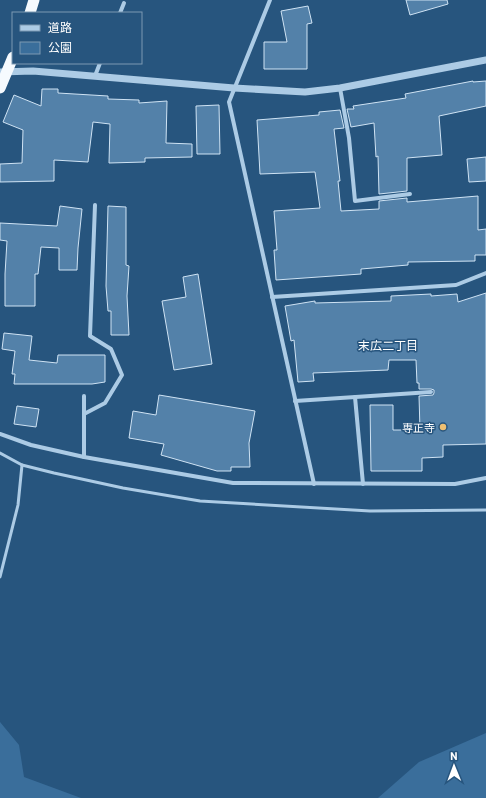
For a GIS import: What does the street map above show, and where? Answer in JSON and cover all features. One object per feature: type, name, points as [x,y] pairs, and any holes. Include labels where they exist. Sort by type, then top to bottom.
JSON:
[{"type":"highway","points":[[30,12],[34,0]]},
{"type":"highway","points":[[0,88],[4,71],[12,59]]},
{"type":"street","points":[[270,0],[229,102],[314,484]]},
{"type":"street","points":[[120,12],[124,3]]},
{"type":"street","points":[[4,71],[33,71],[234,88],[305,92],[340,88],[486,60]]},
{"type":"street","points":[[95,76],[100,64]]},
{"type":"street","points":[[340,88],[349,138],[355,201],[410,194]]},
{"type":"street","points":[[84,414],[105,403],[122,375],[111,349],[90,336],[95,205]]},
{"type":"street","points":[[272,297],[456,285],[486,273]]},
{"type":"street","points":[[295,401],[431,392]]},
{"type":"street","points":[[84,396],[84,457]]},
{"type":"street","points":[[355,397],[363,484]]},
{"type":"street","points":[[0,434],[31,445],[84,457],[233,483],[455,484],[486,478]]},
{"type":"lane","points":[[0,453],[22,465],[123,488],[200,501],[370,511],[486,510]]},
{"type":"lane","points":[[0,577],[18,505],[22,465]]},
{"type":"green space","points":[[0,722],[19,745],[24,777],[81,798],[0,798]]},
{"type":"green space","points":[[486,733],[486,798],[378,798],[419,762]]},
{"type":"building","points":[[406,0],[447,0],[448,4],[410,15]]},
{"type":"building","points":[[308,6],[312,23],[307,24],[307,69],[264,69],[264,42],[287,42],[281,11]]},
{"type":"building","points":[[473,81],[486,81],[486,106],[439,116],[442,155],[407,158],[407,191],[379,194],[378,156],[376,157],[374,123],[351,127],[347,109],[354,109],[353,106],[406,98],[405,94]]},
{"type":"building","points":[[42,89],[58,89],[58,93],[108,96],[108,99],[139,100],[139,103],[167,101],[166,143],[192,144],[192,157],[145,158],[145,162],[109,163],[110,124],[93,122],[88,162],[54,160],[54,181],[0,182],[0,164],[22,163],[23,130],[3,122],[14,95],[41,106]]},
{"type":"building","points":[[219,105],[220,154],[197,154],[196,106]]},
{"type":"building","points":[[340,110],[344,128],[334,129],[340,181],[338,181],[341,211],[379,209],[379,201],[407,198],[407,202],[478,196],[478,230],[486,229],[486,255],[475,255],[475,261],[408,262],[408,265],[361,269],[361,274],[276,280],[274,250],[277,250],[274,211],[320,208],[315,172],[260,174],[257,120],[319,115],[319,112]]},
{"type":"building","points":[[486,157],[486,181],[469,182],[467,159]]},
{"type":"building","points":[[60,206],[82,209],[77,270],[59,270],[59,248],[41,247],[38,274],[35,274],[35,306],[5,306],[7,241],[0,240],[0,223],[57,226]]},
{"type":"building","points":[[108,206],[126,207],[126,265],[129,266],[127,296],[129,335],[111,335],[111,311],[108,311],[106,286]]},
{"type":"building","points":[[198,274],[212,364],[174,370],[162,301],[186,297],[183,277]]},
{"type":"building","points":[[486,293],[486,444],[443,445],[443,457],[422,458],[422,471],[371,471],[370,405],[393,405],[393,430],[420,430],[419,396],[433,395],[434,390],[419,389],[419,383],[417,383],[416,360],[389,360],[388,370],[313,373],[314,381],[298,382],[294,340],[291,341],[285,306],[315,301],[315,303],[391,301],[391,296],[431,294],[431,296],[457,294],[458,302]]},
{"type":"building","points":[[4,333],[32,336],[29,360],[57,363],[58,355],[105,355],[105,382],[92,384],[14,384],[15,374],[12,374],[15,351],[2,349]]},
{"type":"building","points":[[159,395],[255,411],[249,443],[250,467],[231,467],[231,471],[217,471],[161,455],[164,444],[129,438],[133,411],[156,415]]},
{"type":"building","points":[[17,406],[39,409],[36,427],[14,424]]},
{"type":"place","name":"専正寺","points":[[443,427]]},
{"type":"district","name":"末広二丁目","points":[[388,345]]}]
